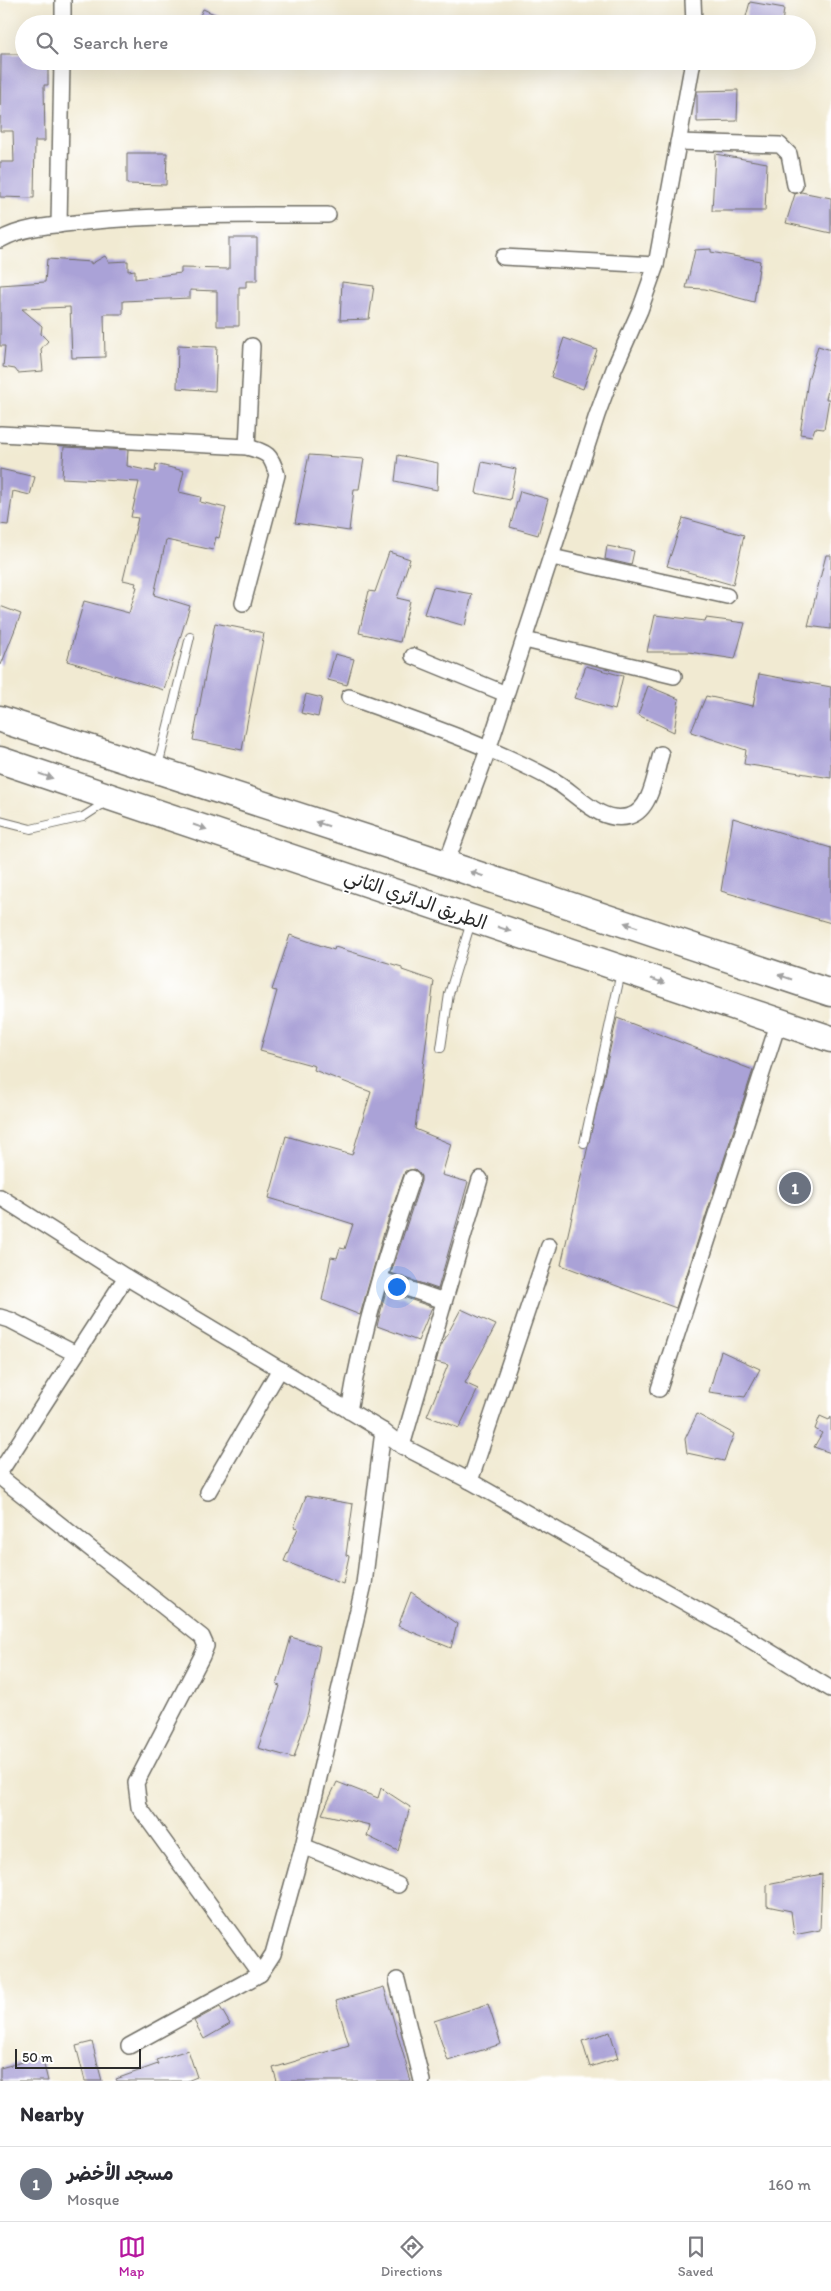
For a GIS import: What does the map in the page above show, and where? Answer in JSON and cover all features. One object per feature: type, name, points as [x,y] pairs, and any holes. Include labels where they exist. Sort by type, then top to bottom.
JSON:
[{"type":"highway","points":[[0,719],[446,864],[831,993]]},
{"type":"highway","name":"الطريق الدائري الثاني","points":[[0,760],[831,1039]]},
{"type":"street","points":[[63,0],[63,15]]},
{"type":"street","points":[[693,0],[694,15]]},
{"type":"street","points":[[59,225],[62,70]]},
{"type":"street","points":[[446,864],[488,750],[525,640],[597,415],[614,369],[640,310],[656,265],[691,70]]},
{"type":"street","points":[[678,142],[780,145],[789,154],[795,185]]},
{"type":"street","points":[[0,240],[10,235],[59,225],[143,216],[328,214]]},
{"type":"street","points":[[503,257],[656,265]]},
{"type":"street","points":[[247,447],[252,346]]},
{"type":"street","points":[[0,434],[247,447],[263,451],[272,458],[277,475],[243,603]]},
{"type":"street","points":[[552,557],[727,596]]},
{"type":"street","points":[[525,640],[674,676]]},
{"type":"street","points":[[413,656],[506,694]]},
{"type":"street","points":[[349,697],[461,738],[544,775],[561,784],[590,808],[614,816],[629,816],[637,812],[646,803],[661,754]]},
{"type":"street","points":[[659,1389],[779,1022]]},
{"type":"street","points":[[349,1411],[357,1362],[380,1279],[412,1178]]},
{"type":"street","points":[[402,1446],[480,1178]]},
{"type":"street","points":[[0,1197],[126,1277],[383,1431],[402,1446],[470,1481],[738,1633],[831,1689]]},
{"type":"street","points":[[470,1481],[549,1246]]},
{"type":"street","points":[[0,1472],[126,1277]]},
{"type":"street","points":[[380,1279],[444,1301]]},
{"type":"street","points":[[0,1317],[10,1320],[76,1354]]},
{"type":"street","points":[[208,1492],[280,1369]]},
{"type":"street","points":[[129,2046],[260,1974],[273,1954],[303,1846],[364,1584],[383,1431]]},
{"type":"street","points":[[0,1477],[202,1637],[206,1646],[202,1656],[136,1782],[136,1794],[140,1807],[260,1974]]},
{"type":"street","points":[[303,1846],[398,1885]]},
{"type":"street","points":[[397,1980],[422,2081]]},
{"type":"lane","points":[[157,770],[190,637]]},
{"type":"lane","points":[[0,821],[31,829],[58,824],[83,817],[113,798]]},
{"type":"lane","points":[[441,1048],[449,994],[472,918]]},
{"type":"lane","points":[[584,1143],[622,969]]},
{"type":"building","points":[[750,2],[784,8],[783,15],[746,15]]},
{"type":"building","points":[[203,9],[217,15],[200,15]]},
{"type":"building","points":[[1,54],[15,54],[15,70],[48,70],[48,85],[44,85],[45,141],[35,141],[34,198],[0,197],[0,162],[14,162],[13,131],[0,131]]},
{"type":"building","points":[[738,90],[737,121],[697,122],[697,91]]},
{"type":"building","points":[[127,153],[167,153],[166,185],[127,184]]},
{"type":"building","points":[[715,154],[767,163],[765,211],[712,211]]},
{"type":"building","points":[[801,192],[831,198],[831,233],[786,223],[795,194]]},
{"type":"building","points":[[229,238],[257,238],[257,281],[246,281],[246,287],[239,287],[239,326],[217,326],[217,291],[190,290],[190,298],[123,301],[123,314],[104,314],[105,357],[72,358],[70,307],[22,309],[42,326],[41,334],[48,341],[41,349],[43,371],[18,373],[15,369],[3,367],[5,346],[0,346],[0,285],[45,282],[47,259],[91,262],[91,264],[105,256],[109,262],[128,261],[128,271],[135,270],[135,279],[181,273],[181,268],[229,269]]},
{"type":"building","points":[[711,249],[711,252],[760,261],[754,302],[705,289],[686,288],[695,250]]},
{"type":"building","points":[[342,282],[374,286],[369,319],[340,320]]},
{"type":"building","points":[[564,338],[597,350],[583,389],[551,377]]},
{"type":"building","points":[[178,345],[217,347],[215,391],[177,388]]},
{"type":"building","points":[[818,346],[831,350],[831,377],[826,399],[829,399],[824,429],[815,428],[812,436],[800,434],[808,380]]},
{"type":"building","points":[[64,447],[128,450],[127,466],[155,472],[156,464],[184,471],[179,492],[201,497],[200,502],[226,508],[219,538],[216,537],[213,550],[166,540],[154,595],[190,606],[164,690],[67,661],[84,601],[129,613],[137,587],[135,586],[136,583],[123,580],[138,518],[131,517],[139,482],[62,478]]},
{"type":"building","points":[[309,455],[364,459],[359,489],[354,489],[349,531],[295,523]]},
{"type":"building","points":[[398,455],[438,463],[437,490],[395,481]]},
{"type":"building","points":[[482,462],[516,469],[510,500],[476,493]]},
{"type":"building","points":[[0,469],[35,477],[30,495],[13,491],[8,525],[0,524]]},
{"type":"building","points":[[520,491],[548,499],[538,535],[510,527]]},
{"type":"building","points":[[683,518],[744,535],[733,585],[667,566]]},
{"type":"building","points":[[607,546],[634,551],[631,565],[605,559]]},
{"type":"building","points":[[389,552],[410,559],[397,598],[410,601],[400,642],[359,633],[369,591],[375,592]]},
{"type":"building","points":[[826,555],[831,555],[831,629],[808,626]]},
{"type":"building","points":[[433,587],[472,594],[465,626],[424,614]]},
{"type":"building","points":[[0,606],[21,614],[1,665],[0,665]]},
{"type":"building","points":[[655,615],[705,621],[706,618],[745,623],[735,659],[689,652],[647,652]]},
{"type":"building","points":[[215,623],[264,633],[242,750],[193,740]]},
{"type":"building","points":[[335,654],[354,659],[347,685],[328,680]]},
{"type":"building","points":[[586,666],[623,676],[615,710],[574,698]]},
{"type":"building","points":[[759,674],[831,687],[831,778],[744,764],[746,750],[691,732],[706,696],[753,706]]},
{"type":"building","points":[[648,686],[679,699],[674,732],[638,715]]},
{"type":"building","points":[[306,694],[322,698],[318,717],[301,713]]},
{"type":"building","points":[[733,818],[831,848],[831,923],[721,891]]},
{"type":"building","points":[[290,935],[334,950],[335,947],[402,967],[402,970],[434,981],[415,1129],[451,1144],[442,1175],[468,1182],[438,1289],[391,1273],[421,1181],[421,1176],[415,1169],[405,1171],[384,1232],[360,1315],[322,1300],[331,1257],[337,1258],[340,1248],[345,1249],[353,1224],[269,1198],[286,1136],[352,1155],[371,1092],[314,1070],[315,1066],[260,1051],[277,991],[272,990]]},
{"type":"building","points":[[617,1018],[753,1070],[676,1308],[561,1265]]},
{"type":"building","points":[[386,1291],[432,1307],[418,1341],[377,1326]]},
{"type":"building","points":[[461,1309],[496,1325],[465,1383],[478,1389],[459,1428],[427,1416],[448,1365],[436,1362],[440,1348]]},
{"type":"building","points":[[721,1351],[760,1369],[745,1397],[709,1392]]},
{"type":"building","points":[[697,1414],[734,1434],[724,1461],[687,1453],[685,1439]]},
{"type":"building","points":[[820,1416],[829,1420],[831,1417],[831,1453],[814,1447],[822,1433],[815,1429]]},
{"type":"building","points":[[306,1496],[353,1504],[346,1555],[349,1556],[343,1584],[284,1561],[298,1528],[294,1527]]},
{"type":"building","points":[[411,1592],[457,1624],[451,1648],[398,1626]]},
{"type":"building","points":[[291,1637],[320,1646],[308,1712],[294,1758],[258,1748],[280,1686],[277,1685]]},
{"type":"building","points":[[337,1782],[378,1798],[381,1788],[410,1807],[398,1851],[367,1836],[370,1825],[322,1814]]},
{"type":"building","points":[[822,1874],[820,1930],[794,1935],[791,1911],[767,1906],[767,1885]]},
{"type":"building","points":[[384,1987],[411,2081],[277,2081],[273,2068],[349,2045],[336,2001]]},
{"type":"building","points":[[488,2004],[501,2044],[448,2061],[434,2021]]},
{"type":"building","points":[[220,2007],[230,2024],[204,2039],[194,2021]]},
{"type":"building","points":[[610,2032],[618,2058],[590,2067],[582,2041]]},
{"type":"building","points":[[92,2042],[102,2081],[85,2081],[76,2046]]},
{"type":"building","points":[[188,2050],[197,2077],[187,2081],[117,2081],[116,2079],[158,2064],[156,2060]]},
{"type":"building","points":[[42,2057],[48,2081],[0,2081],[0,2068]]},
{"type":"place","name":"مسجد الأخضر","points":[[795,1188]]}]
